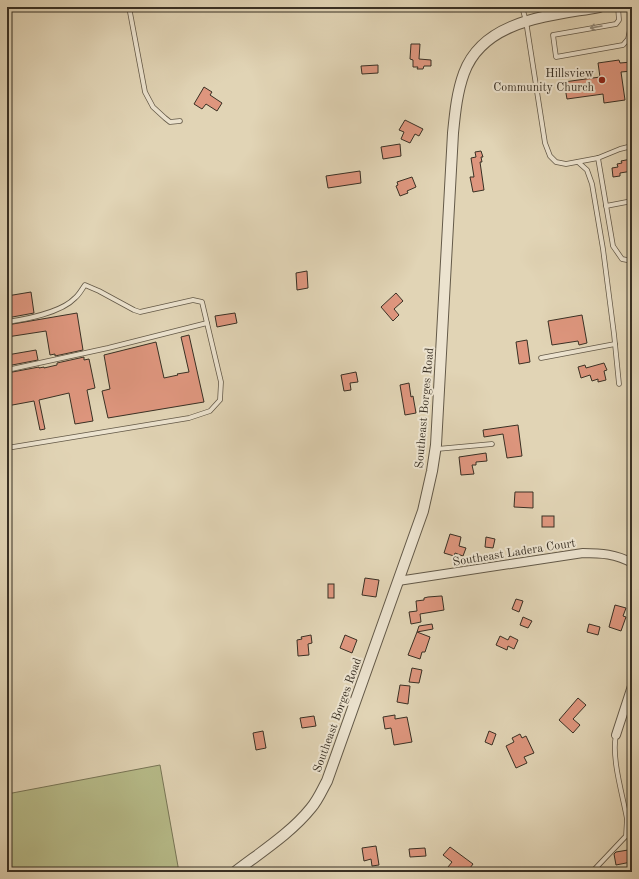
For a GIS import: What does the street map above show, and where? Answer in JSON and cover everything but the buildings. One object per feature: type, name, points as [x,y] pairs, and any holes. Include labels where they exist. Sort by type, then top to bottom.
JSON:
[{"type":"street","name":"Southeast Borges Road","points":[[235,872],[288,831],[302,818],[317,800],[327,781],[428,495],[435,450],[442,351],[453,133],[459,90],[468,65],[475,53],[485,42],[507,28],[526,21],[599,7]]},
{"type":"street","name":"Southeast Ladera Court","points":[[398,581],[583,553],[609,554],[621,557],[632,563]]},
{"type":"street","points":[[616,735],[632,686]]},
{"type":"lane","points":[[129,7],[145,92],[153,108],[165,118],[170,122],[180,121]]},
{"type":"lane","points":[[522,7],[526,21],[546,143],[550,156],[556,162],[566,164],[598,158],[632,146]]},
{"type":"lane","points":[[618,7],[619,20],[616,24],[553,35],[556,58],[623,45],[628,39],[632,21]]},
{"type":"lane","points":[[598,158],[612,246],[622,258],[632,261]]},
{"type":"lane","points":[[578,162],[587,170],[592,184],[603,249],[619,384]]},
{"type":"lane","points":[[606,206],[632,201]]},
{"type":"lane","points":[[7,322],[37,317],[63,306],[75,299],[85,285],[140,312],[193,300],[202,302],[221,382],[220,400],[210,411],[189,418],[7,448]]},
{"type":"lane","points":[[7,370],[207,324]]},
{"type":"lane","points":[[541,358],[615,344]]},
{"type":"lane","points":[[435,450],[492,444]]},
{"type":"lane","points":[[592,872],[626,836],[628,820],[615,757],[616,735]]},
{"type":"green space","points":[[160,765],[179,872],[7,872],[7,794]]},
{"type":"place","name":"Hillsview Community Church","points":[[602,80]]}]
